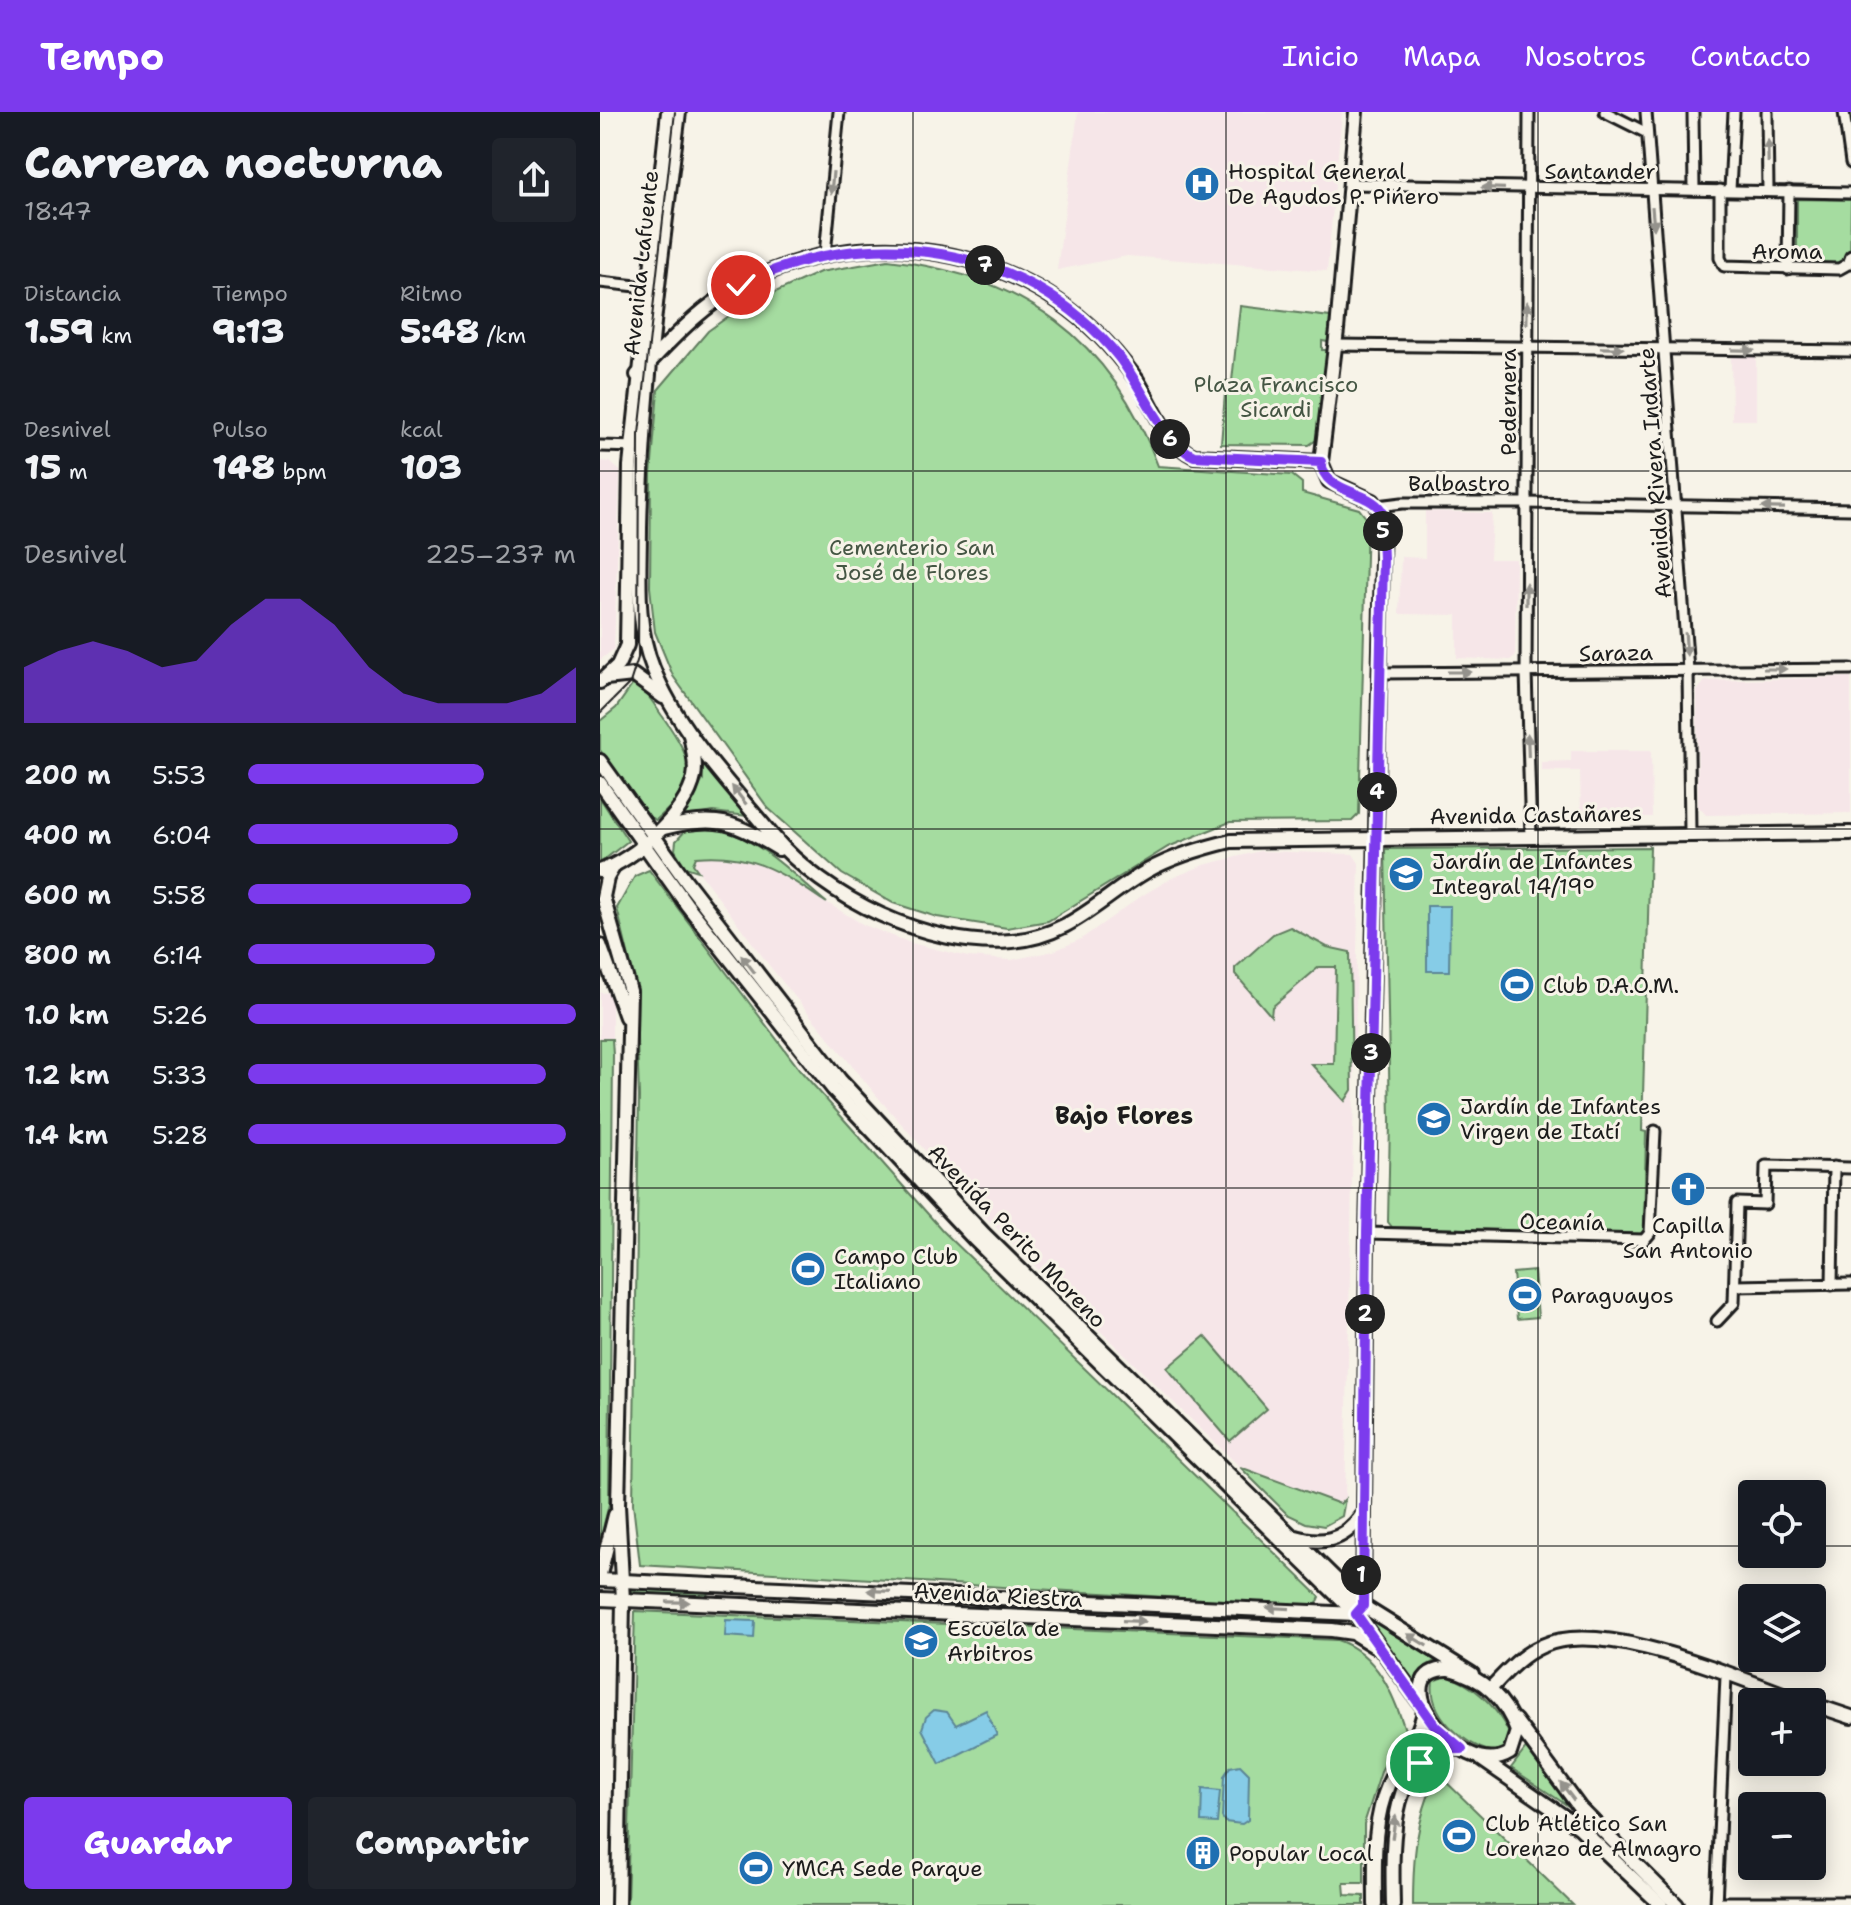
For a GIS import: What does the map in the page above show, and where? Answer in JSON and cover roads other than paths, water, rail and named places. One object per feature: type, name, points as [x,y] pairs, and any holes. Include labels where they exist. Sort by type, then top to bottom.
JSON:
[{"type":"main road","name":"Avenida Lafuente","points":[[603,680],[624,656],[627,645],[637,446],[651,362],[653,288],[668,112]]},
{"type":"main road","name":"Avenida Lafuente","points":[[654,836],[694,778],[689,732],[668,702],[653,668],[641,624],[637,375],[679,112]]},
{"type":"main road","points":[[637,375],[703,310],[731,291],[782,266],[854,249],[913,249],[942,253],[998,269],[1050,296],[1096,332],[1134,376],[1171,440],[1181,450],[1194,456],[1321,462],[1356,112]]},
{"type":"main road","name":"Balbastro","points":[[1321,462],[1322,471],[1334,484],[1378,506]]},
{"type":"main road","points":[[1360,1610],[1381,673],[1383,515],[1378,506]]},
{"type":"main road","name":"Avenida Lafuente","points":[[603,680],[633,675],[668,702]]},
{"type":"main road","name":"Avenida Castañares","points":[[689,732],[789,855]]},
{"type":"main road","name":"Avenida Perito Moreno","points":[[600,761],[840,1080],[984,1234],[1290,1535],[1360,1610],[1385,1656],[1422,1707]]},
{"type":"main road","name":"Avenida Perito Moreno","points":[[600,783],[654,836],[762,1002],[833,1089],[974,1239],[1335,1594],[1472,1674]]},
{"type":"main road","name":"Avenida Castañares","points":[[654,836],[716,820],[745,829],[789,855],[823,883],[879,914],[966,939],[1010,942],[1068,925],[1145,872],[1208,846],[1254,838],[1851,833]]},
{"type":"main road","points":[[600,871],[614,866],[654,836]]},
{"type":"main road","points":[[614,866],[607,878],[603,897],[628,976],[618,1505],[623,1600],[618,1905]]},
{"type":"main road","points":[[600,945],[628,1028]]},
{"type":"main road","points":[[600,1574],[618,1505]]},
{"type":"main road","points":[[1290,1535],[1318,1542],[1331,1540],[1354,1527],[1362,1515]]},
{"type":"main road","name":"Avenida Riestra","points":[[600,1580],[1360,1610]]},
{"type":"main road","points":[[1328,1610],[1336,1603],[1335,1594]]},
{"type":"main road","name":"Avenida Riestra","points":[[600,1599],[1343,1631],[1362,1637],[1385,1656]]},
{"type":"main road","points":[[1187,1623],[1188,1603]]},
{"type":"main road","points":[[1491,1688],[1513,1665],[1539,1646],[1588,1637],[1648,1648],[1762,1688]]},
{"type":"main road","points":[[1375,1905],[1379,1816],[1389,1783],[1418,1733],[1422,1685],[1432,1672],[1450,1669],[1472,1674],[1491,1688],[1583,1812],[1677,1905]]},
{"type":"main road","points":[[1422,1707],[1435,1726],[1462,1749],[1579,1827],[1661,1905]]},
{"type":"main road","points":[[1826,1709],[1851,1717]]},
{"type":"main road","points":[[1475,1755],[1498,1759],[1510,1753],[1517,1737],[1511,1715]]},
{"type":"main road","points":[[1393,1905],[1392,1833],[1399,1801],[1420,1763],[1430,1753],[1462,1749]]},
{"type":"street","points":[[825,254],[839,112]]},
{"type":"street","name":"Pedernera","points":[[1529,112],[1526,672],[1531,837]]},
{"type":"street","points":[[1605,112],[1645,132]]},
{"type":"street","name":"Avenida Rivera Indarte","points":[[1646,112],[1645,132],[1665,349],[1688,670],[1690,832]]},
{"type":"street","points":[[1693,112],[1694,190]]},
{"type":"street","points":[[1725,190],[1734,112]]},
{"type":"street","points":[[1767,112],[1768,191]]},
{"type":"street","points":[[1844,112],[1851,163]]},
{"type":"street","name":"Santander","points":[[1349,184],[1851,193]]},
{"type":"street","name":"Aroma","points":[[1725,190],[1720,258],[1724,266],[1839,269],[1850,260]]},
{"type":"street","points":[[1788,269],[1789,191]]},
{"type":"street","points":[[600,282],[653,288]]},
{"type":"street","points":[[1335,345],[1851,351]]},
{"type":"street","points":[[600,446],[637,446]]},
{"type":"street","name":"Balbastro","points":[[1378,506],[1402,503],[1526,503],[1851,509]]},
{"type":"street","name":"Saraza","points":[[1381,673],[1851,669]]},
{"type":"street","name":"Oceanía","points":[[1367,1233],[1644,1240],[1650,1233],[1655,1131]]},
{"type":"street","points":[[1717,1321],[1734,1303],[1737,1203],[1765,1204],[1766,1166],[1851,1168]]},
{"type":"street","points":[[1832,1285],[1834,1167]]},
{"type":"street","points":[[1735,1286],[1851,1284]]},
{"type":"street","points":[[1726,1676],[1718,1904],[1851,1902]]},
{"type":"water","points":[[1427,906],[1450,906],[1449,971],[1427,971]]},
{"type":"water","points":[[726,1620],[755,1621],[754,1638],[725,1636]]},
{"type":"water","points":[[934,1710],[947,1712],[956,1725],[986,1710],[997,1735],[940,1764],[922,1729],[926,1717]]},
{"type":"water","points":[[1240,1765],[1249,1774],[1248,1820],[1242,1824],[1225,1822],[1222,1817],[1224,1776],[1230,1767]]},
{"type":"water","points":[[1202,1789],[1220,1791],[1217,1823],[1201,1822]]},
{"type":"tram line","points":[[600,713],[630,683],[638,658],[639,434],[675,112]]},
{"type":"place","name":"Hospital General De Agudos P. Pińero","points":[[1202,184]]},
{"type":"place","name":"Jardín de Infantes Integral 14/19°","points":[[1406,874]]},
{"type":"place","name":"Club D.A.O.M.","points":[[1517,985]]},
{"type":"place","name":"Jardín de Infantes Virgen de Itatí","points":[[1434,1119]]},
{"type":"place","name":"Capilla San Antonio","points":[[1688,1189]]},
{"type":"place","name":"Campo Club Italiano","points":[[808,1269]]},
{"type":"place","name":"Paraguayos","points":[[1525,1295]]},
{"type":"place","name":"Escuela de Arbitros","points":[[921,1641]]},
{"type":"place","name":"Club Atlético San Lorenzo de Almagro","points":[[1459,1836]]},
{"type":"place","name":"Popular Local","points":[[1203,1853]]},
{"type":"place","name":"YMCA Sede Parque","points":[[756,1868]]},
{"type":"district","name":"Bajo Flores","points":[[1124,1116]]},
{"type":"park label","name":"Plaza Francisco Sicardi","points":[[1276,396]]},
{"type":"park label","name":"Cementerio San José de Flores","points":[[912,560]]}]
